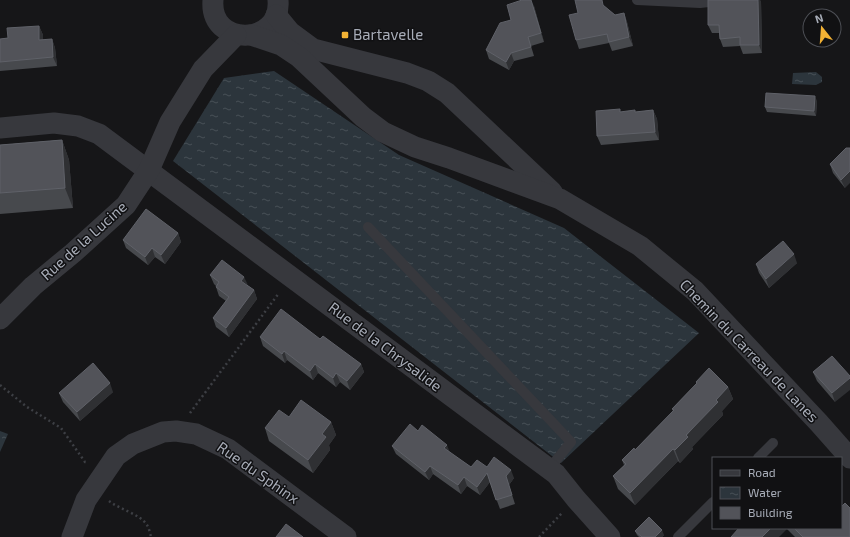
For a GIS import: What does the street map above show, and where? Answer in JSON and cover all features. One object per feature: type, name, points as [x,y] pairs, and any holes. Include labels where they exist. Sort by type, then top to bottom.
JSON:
[{"type":"street","name":"Chemin du Carreau de Lanes","points":[[214,5],[222,26],[228,31],[281,45],[300,57],[363,117],[383,132],[414,147],[449,158],[560,199],[640,246],[695,291],[850,458]]},
{"type":"street","name":"Rue de la Lucine","points":[[203,69],[214,5]]},
{"type":"street","name":"Chemin du Carreau de Lanes","points":[[277,8],[290,32],[313,49],[407,73],[428,81],[447,93],[560,199]]},
{"type":"street","points":[[244,35],[262,32],[270,25],[277,8]]},
{"type":"street","name":"Rue de la Lucine","points":[[0,319],[33,286],[73,253],[126,205],[149,170],[170,122],[203,69],[244,35]]},
{"type":"street","name":"Rue de la Chrysalide","points":[[0,128],[54,123],[78,126],[99,134],[556,474],[610,537]]},
{"type":"street","name":"Rue du Sphinx","points":[[72,537],[86,500],[116,456],[133,444],[163,432],[176,431],[196,434],[228,449],[346,537]]},
{"type":"lane","points":[[637,0],[700,3],[726,0]]},
{"type":"lane","points":[[368,227],[571,442],[549,469]]},
{"type":"lane","points":[[759,457],[774,443]]},
{"type":"lane","points":[[678,537],[712,503]]},
{"type":"path","points":[[176,431],[291,277]]},
{"type":"path","points":[[0,385],[27,407],[61,428],[85,462],[90,462]]},
{"type":"path","points":[[104,498],[140,518],[148,525],[150,537]]},
{"type":"path","points":[[539,537],[576,499]]},
{"type":"water","points":[[274,71],[399,155],[564,228],[699,333],[561,463],[173,161],[224,78]]},
{"type":"water","points":[[816,72],[822,77],[822,82],[816,85],[792,84],[793,73]]},
{"type":"water","points":[[0,431],[8,434],[0,452]]},
{"type":"building","points":[[522,0],[531,0],[541,33],[528,37],[531,47],[511,53],[506,62],[486,50],[500,23],[511,20],[507,5]]},
{"type":"building","points":[[575,0],[602,0],[603,5],[615,15],[624,13],[629,37],[609,42],[607,34],[576,40],[569,15],[578,13]]},
{"type":"building","points":[[708,0],[758,0],[759,45],[740,45],[740,37],[720,39],[719,25],[708,25]]},
{"type":"building","points":[[39,26],[39,40],[52,39],[53,57],[0,62],[0,39],[8,38],[7,28]]},
{"type":"building","points":[[766,93],[815,96],[814,111],[765,107]]},
{"type":"building","points":[[620,109],[620,112],[653,110],[655,132],[597,136],[596,111]]},
{"type":"building","points":[[62,140],[65,188],[0,193],[0,145]]},
{"type":"building","points":[[846,148],[850,148],[850,171],[841,180],[830,164]]},
{"type":"building","points":[[146,209],[178,233],[161,255],[152,248],[145,257],[123,240]]},
{"type":"building","points":[[783,241],[794,254],[766,279],[756,264]]},
{"type":"building","points":[[222,260],[244,277],[241,281],[254,290],[226,328],[213,318],[229,297],[216,287],[219,282],[210,275]]},
{"type":"building","points":[[281,309],[320,339],[323,336],[361,364],[347,381],[336,373],[333,378],[315,364],[310,371],[284,351],[282,354],[260,337]]},
{"type":"building","points":[[832,356],[850,376],[850,378],[832,393],[813,372]]},
{"type":"building","points":[[93,363],[110,383],[77,412],[59,393]]},
{"type":"building","points":[[709,368],[728,387],[716,400],[718,402],[686,435],[688,437],[675,450],[673,449],[630,493],[613,476],[626,464],[622,460],[634,448],[635,450],[674,410],[672,409]]},
{"type":"building","points":[[301,400],[331,422],[322,434],[326,437],[308,460],[265,428],[279,410],[289,417]]},
{"type":"building","points":[[410,424],[418,431],[422,425],[447,445],[444,448],[471,467],[477,460],[487,467],[494,457],[511,470],[506,476],[512,495],[496,500],[487,473],[477,487],[464,477],[458,485],[430,466],[425,472],[392,446]]},
{"type":"building","points":[[845,503],[850,508],[850,537],[803,537],[795,529],[842,529],[842,506]]},
{"type":"building","points":[[649,517],[662,530],[655,537],[642,537],[635,531]]},
{"type":"building","points":[[286,524],[303,537],[276,537]]},
{"type":"building","points":[[738,529],[770,529],[762,537],[731,537]]},
{"type":"place","name":"Bartavelle","points":[[345,35]]}]
